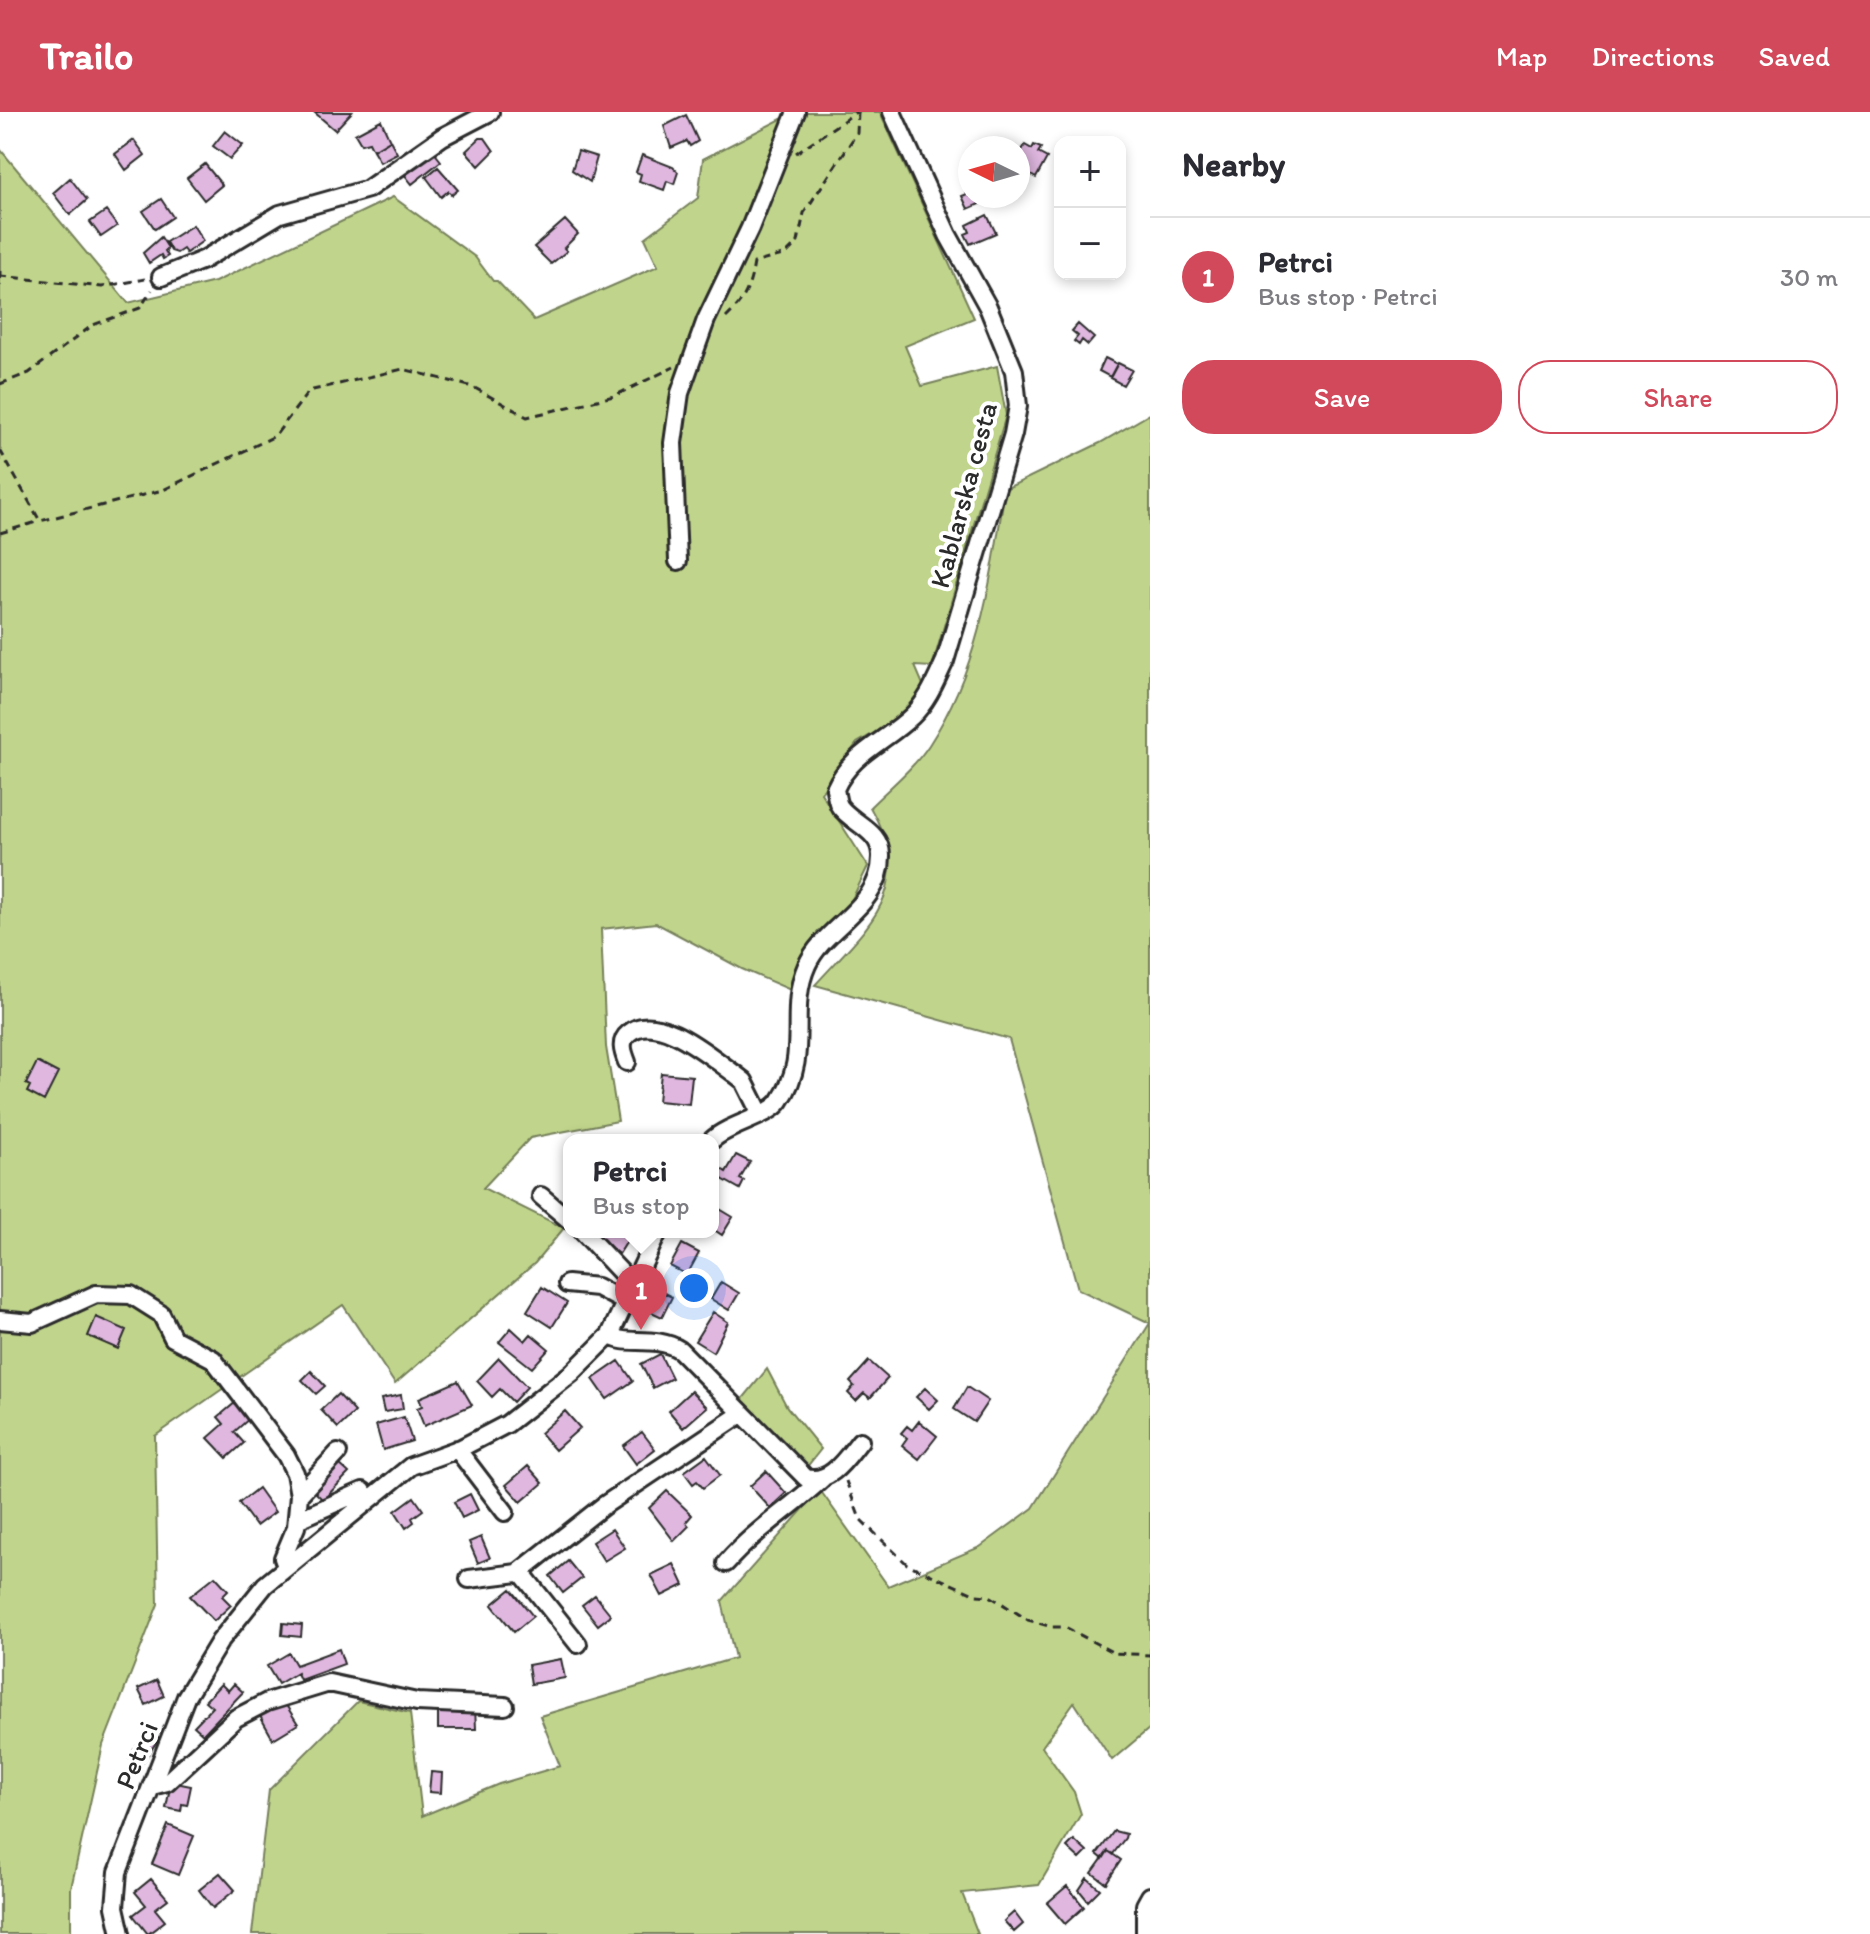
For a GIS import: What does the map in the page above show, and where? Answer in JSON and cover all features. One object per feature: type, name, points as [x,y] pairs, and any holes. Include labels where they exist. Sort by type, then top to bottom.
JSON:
[{"type":"street","points":[[161,277],[203,260],[280,214],[368,189],[442,137],[490,112]]},
{"type":"street","points":[[678,561],[673,443],[680,393],[693,352],[750,228],[796,112]]},
{"type":"street","name":"Kablarska cesta","points":[[760,1113],[778,1105],[799,1060],[799,991],[807,964],[824,941],[858,908],[878,878],[882,854],[875,837],[840,807],[835,789],[844,768],[913,715],[929,695],[945,661],[1013,434],[1018,406],[1014,371],[988,307],[948,235],[892,112]]},
{"type":"street","points":[[627,1062],[622,1049],[624,1038],[632,1030],[657,1026],[674,1033],[744,1081],[760,1113],[718,1134]]},
{"type":"street","points":[[541,1196],[563,1215]]},
{"type":"street","points":[[589,1238],[633,1285]]},
{"type":"street","name":"Petrci","points":[[121,1934],[115,1907],[118,1872],[186,1697],[220,1641],[258,1593],[286,1566],[411,1466],[457,1449],[507,1424],[535,1404],[610,1335],[655,1238]]},
{"type":"street","points":[[567,1284],[597,1287],[622,1309],[635,1340]]},
{"type":"street","points":[[0,1320],[32,1323],[96,1294],[131,1295],[161,1314],[173,1338],[213,1359],[286,1455],[299,1495],[297,1520],[283,1558],[286,1566]]},
{"type":"street","points":[[610,1335],[619,1341],[667,1342],[680,1350],[794,1468],[806,1478],[823,1478]]},
{"type":"street","points":[[469,1579],[520,1571],[603,1506],[741,1414]]},
{"type":"street","points":[[726,1563],[751,1535],[795,1504],[838,1467],[860,1441]]},
{"type":"street","points":[[457,1449],[505,1512]]},
{"type":"street","points":[[299,1495],[338,1453]]},
{"type":"street","points":[[297,1520],[363,1491]]},
{"type":"street","points":[[520,1571],[578,1644]]},
{"type":"street","points":[[152,1786],[167,1782],[236,1718],[267,1702],[329,1683],[417,1702],[505,1706]]},
{"type":"street","points":[[1145,1934],[1145,1905],[1150,1896]]},
{"type":"path","points":[[795,154],[857,112]]},
{"type":"path","points":[[721,322],[742,302],[751,285],[754,263],[786,254],[798,242],[804,213],[857,133],[857,112]]},
{"type":"path","points":[[0,286],[1,274],[102,287],[161,277]]},
{"type":"path","points":[[0,384],[29,373],[93,325],[140,308],[161,277]]},
{"type":"path","points":[[0,533],[163,490],[275,436],[309,391],[403,369],[473,387],[527,417],[614,396],[663,375],[693,352]]},
{"type":"path","points":[[0,450],[40,521]]},
{"type":"path","points":[[845,1480],[860,1519],[907,1564],[976,1595],[990,1596],[1028,1620],[1052,1627],[1065,1627],[1114,1653],[1150,1655]]},
{"type":"green space","points":[[795,112],[880,112],[974,318],[905,346],[922,386],[997,366],[1006,415],[932,667],[915,666],[924,687],[896,720],[857,743],[821,793],[868,866],[845,914],[800,957],[793,991],[742,969],[656,923],[601,929],[606,1047],[618,1121],[530,1138],[483,1188],[563,1228],[535,1263],[395,1384],[343,1305],[155,1436],[158,1604],[103,1745],[71,1888],[71,1930],[67,1934],[0,1934],[0,149],[128,303],[215,282],[393,197],[475,257],[493,281],[497,281],[534,320],[658,266],[645,238],[698,198],[703,159]]},
{"type":"green space","points":[[1150,414],[1150,1323],[1078,1289],[1009,1039],[815,985],[853,944],[881,905],[888,884],[889,862],[884,836],[870,807],[909,770],[929,745],[960,685],[981,622],[1005,489],[1100,443]]},
{"type":"green space","points":[[1150,1323],[1150,1728],[1112,1760],[1074,1702],[1042,1747],[1074,1792],[1081,1814],[1039,1885],[962,1893],[978,1934],[252,1934],[269,1790],[358,1701],[410,1713],[422,1816],[499,1784],[560,1766],[540,1716],[735,1658],[722,1601],[820,1490],[888,1586],[980,1547],[1033,1508]]},
{"type":"green space","points":[[767,1369],[787,1407],[821,1449],[806,1468],[741,1401]]},
{"type":"building","points":[[314,112],[352,112],[335,130]]},
{"type":"building","points":[[686,115],[698,141],[690,146],[687,141],[671,148],[664,126]]},
{"type":"building","points":[[381,120],[390,140],[373,150],[369,142],[361,144],[355,134]]},
{"type":"building","points":[[225,131],[243,145],[230,159],[213,146]]},
{"type":"building","points":[[480,138],[485,138],[494,151],[479,166],[466,151]]},
{"type":"building","points":[[134,140],[145,155],[126,170],[115,154]]},
{"type":"building","points":[[390,140],[397,153],[380,162],[373,150]]},
{"type":"building","points":[[1034,145],[1041,148],[1038,153],[1047,158],[1036,178],[1030,175],[1030,148]]},
{"type":"building","points":[[433,151],[441,161],[412,184],[404,174]]},
{"type":"building","points":[[578,151],[597,157],[590,182],[572,170]]},
{"type":"building","points":[[642,155],[673,167],[678,172],[674,184],[667,181],[664,190],[639,181],[641,174],[636,172]]},
{"type":"building","points":[[205,164],[222,185],[204,200],[187,178]]},
{"type":"building","points":[[438,167],[458,190],[452,195],[448,191],[441,197],[426,177]]},
{"type":"building","points":[[70,178],[87,200],[70,215],[53,193]]},
{"type":"building","points":[[161,199],[173,217],[155,229],[143,211]]},
{"type":"building","points":[[106,211],[117,226],[101,237],[90,222]]},
{"type":"building","points":[[987,215],[996,233],[970,244],[965,234],[970,232],[967,225]]},
{"type":"building","points":[[565,220],[578,234],[564,248],[567,251],[551,264],[534,247]]},
{"type":"building","points":[[193,225],[203,241],[186,253],[183,249],[177,253],[171,251],[166,242]]},
{"type":"building","points":[[161,237],[168,248],[165,251],[168,256],[163,259],[161,255],[149,263],[143,253]]},
{"type":"building","points":[[1078,324],[1094,338],[1088,345],[1082,340],[1079,345],[1074,341],[1078,336],[1072,331]]},
{"type":"building","points":[[1105,358],[1117,364],[1110,377],[1099,371]]},
{"type":"building","points":[[1118,363],[1132,370],[1123,385],[1110,378]]},
{"type":"building","points":[[37,1062],[58,1073],[44,1101],[27,1092],[30,1086],[26,1084]]},
{"type":"building","points":[[661,1073],[692,1076],[689,1104],[658,1101]]},
{"type":"building","points":[[736,1155],[750,1162],[740,1179],[744,1181],[740,1189],[719,1177],[720,1168],[726,1172]]},
{"type":"building","points":[[719,1209],[733,1217],[722,1235],[719,1233]]},
{"type":"building","points":[[598,1238],[629,1238],[619,1254]]},
{"type":"building","points":[[682,1244],[699,1253],[687,1275],[670,1266]]},
{"type":"building","points":[[721,1282],[739,1293],[729,1310],[711,1299]]},
{"type":"building","points":[[542,1287],[567,1303],[552,1327],[527,1311]]},
{"type":"building","points":[[656,1289],[672,1297],[662,1317],[645,1309]]},
{"type":"building","points":[[713,1312],[728,1322],[713,1352],[695,1341]]},
{"type":"building","points":[[96,1317],[126,1330],[118,1349],[88,1336]]},
{"type":"building","points":[[511,1328],[525,1341],[531,1334],[549,1349],[532,1368],[499,1342]]},
{"type":"building","points":[[660,1354],[672,1378],[653,1388],[641,1364]]},
{"type":"building","points":[[499,1358],[527,1387],[513,1402],[500,1389],[492,1397],[477,1381]]},
{"type":"building","points":[[619,1361],[633,1381],[607,1399],[593,1379]]},
{"type":"building","points":[[869,1361],[888,1378],[870,1398],[864,1393],[856,1401],[848,1393],[854,1386],[850,1382]]},
{"type":"building","points":[[311,1371],[325,1386],[316,1394],[302,1380]]},
{"type":"building","points":[[458,1381],[472,1405],[424,1426],[417,1408],[422,1406],[419,1398]]},
{"type":"building","points":[[967,1387],[988,1401],[974,1422],[954,1409]]},
{"type":"building","points":[[925,1388],[938,1400],[929,1409],[916,1397]]},
{"type":"building","points":[[691,1391],[707,1407],[683,1428],[669,1411]]},
{"type":"building","points":[[338,1394],[355,1412],[338,1428],[321,1410]]},
{"type":"building","points":[[401,1395],[403,1409],[384,1412],[381,1399]]},
{"type":"building","points":[[236,1402],[250,1418],[234,1432],[244,1443],[227,1458],[208,1438],[224,1424],[218,1417]]},
{"type":"building","points":[[565,1411],[580,1428],[555,1450],[540,1433]]},
{"type":"building","points":[[404,1417],[412,1441],[383,1450],[376,1425]]},
{"type":"building","points":[[919,1421],[937,1436],[919,1459],[902,1445],[907,1438],[901,1433],[907,1426],[912,1430]]},
{"type":"building","points":[[642,1432],[655,1449],[636,1464],[623,1446]]},
{"type":"building","points":[[706,1456],[720,1475],[703,1488],[697,1481],[693,1484],[684,1472]]},
{"type":"building","points":[[338,1463],[349,1473],[323,1500],[313,1490]]},
{"type":"building","points":[[528,1466],[543,1483],[521,1502],[506,1485]]},
{"type":"building","points":[[766,1471],[786,1493],[770,1508],[750,1486]]},
{"type":"building","points":[[258,1488],[275,1512],[256,1526],[239,1503]]},
{"type":"building","points":[[667,1491],[692,1515],[686,1522],[689,1526],[674,1541],[649,1508]]},
{"type":"building","points":[[470,1494],[478,1510],[462,1518],[454,1502]]},
{"type":"building","points":[[414,1497],[423,1510],[412,1518],[414,1522],[406,1528],[395,1511]]},
{"type":"building","points":[[612,1529],[625,1548],[604,1561],[592,1542]]},
{"type":"building","points":[[481,1537],[490,1558],[478,1563],[469,1542]]},
{"type":"building","points":[[568,1561],[582,1578],[563,1593],[550,1576]]},
{"type":"building","points":[[674,1564],[684,1585],[662,1596],[651,1575]]},
{"type":"building","points":[[215,1576],[228,1590],[222,1596],[231,1605],[214,1621],[190,1596]]},
{"type":"building","points":[[511,1589],[533,1616],[514,1632],[492,1605]]},
{"type":"building","points":[[595,1595],[611,1615],[598,1625],[582,1605]]},
{"type":"building","points":[[283,1623],[302,1625],[301,1637],[282,1635]]},
{"type":"building","points":[[339,1649],[344,1664],[300,1680],[297,1673],[278,1684],[267,1666],[289,1653],[296,1665]]},
{"type":"building","points":[[561,1659],[565,1678],[531,1684],[528,1665]]},
{"type":"building","points":[[157,1680],[164,1696],[146,1705],[138,1689]]},
{"type":"building","points":[[221,1684],[228,1691],[234,1684],[243,1692],[203,1734],[194,1726],[212,1707],[205,1701]]},
{"type":"building","points":[[284,1702],[298,1724],[273,1739],[260,1716]]},
{"type":"building","points":[[438,1707],[475,1707],[476,1729],[438,1729]]},
{"type":"building","points":[[148,1730],[159,1738],[141,1765],[129,1757]]},
{"type":"building","points":[[431,1772],[442,1773],[441,1793],[429,1792]]},
{"type":"building","points":[[171,1782],[191,1786],[187,1805],[182,1804],[181,1811],[166,1808]]},
{"type":"building","points":[[168,1825],[194,1836],[178,1875],[152,1864]]},
{"type":"building","points":[[1114,1831],[1126,1834],[1125,1838],[1113,1854],[1108,1851],[1103,1859],[1097,1854]]},
{"type":"building","points":[[1074,1840],[1087,1852],[1080,1859],[1067,1847]]},
{"type":"building","points":[[1108,1851],[1121,1860],[1106,1883],[1092,1873]]},
{"type":"building","points":[[220,1873],[235,1890],[213,1908],[199,1890]]},
{"type":"building","points":[[1087,1878],[1100,1889],[1088,1901],[1079,1890]]},
{"type":"building","points":[[151,1879],[168,1899],[155,1909],[165,1921],[148,1934],[133,1915],[146,1905],[135,1892]]},
{"type":"building","points":[[1067,1886],[1084,1907],[1065,1924],[1047,1903]]},
{"type":"building","points":[[1014,1912],[1023,1924],[1014,1932],[1004,1921]]},
{"type":"place","name":"Petrci","points":[[641,1330]]}]
